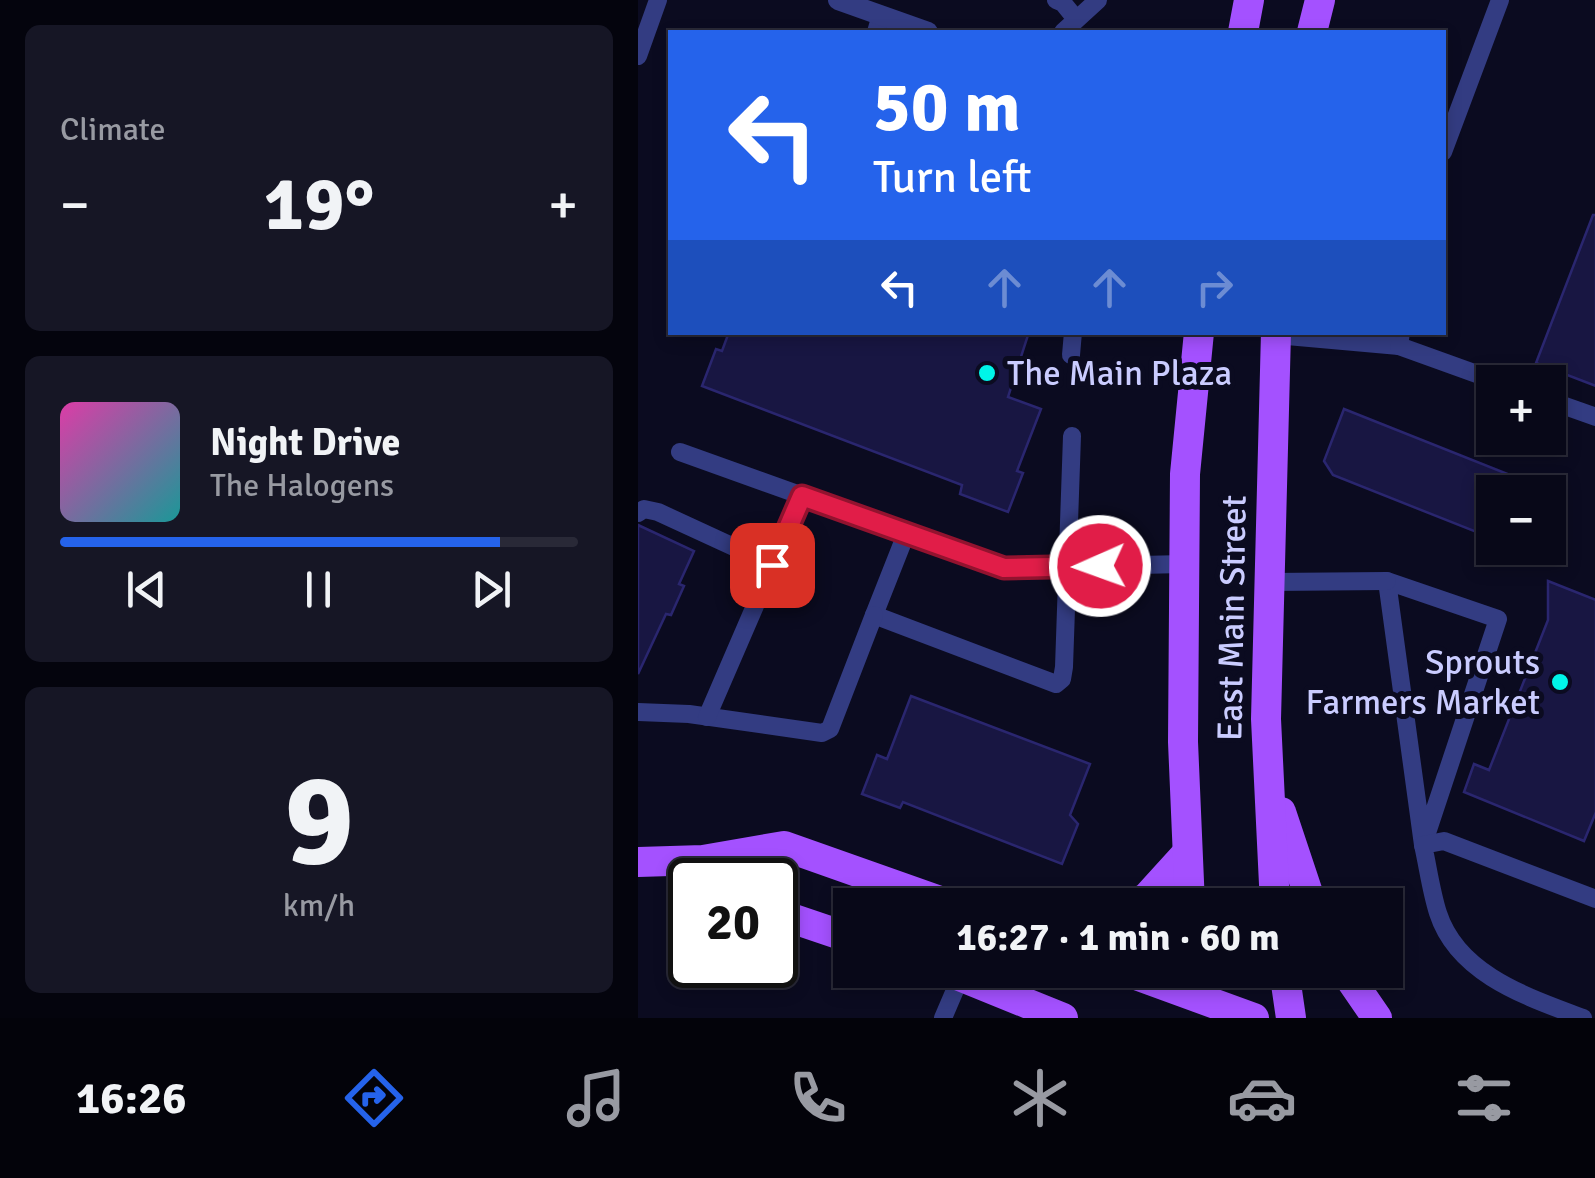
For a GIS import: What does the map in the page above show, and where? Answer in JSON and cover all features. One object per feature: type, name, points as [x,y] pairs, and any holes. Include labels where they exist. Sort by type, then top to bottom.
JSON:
[{"type":"main road","points":[[1243,30],[1249,0]]},
{"type":"main road","points":[[1312,30],[1320,0]]},
{"type":"main road","name":"East Main Street","points":[[1189,888],[1183,742],[1185,474],[1199,335]]},
{"type":"main road","name":"East Main Street","points":[[1274,888],[1268,776],[1276,335]]},
{"type":"main road","points":[[1268,776],[1306,888]]},
{"type":"main road","points":[[715,858],[784,846],[903,888]]},
{"type":"main road","points":[[1154,888],[1187,853]]},
{"type":"main road","points":[[638,862],[668,861]]},
{"type":"main road","points":[[798,920],[833,932]]},
{"type":"main road","points":[[990,988],[1063,1018]]},
{"type":"main road","points":[[1287,988],[1291,1018]]},
{"type":"main road","points":[[1356,988],[1377,1018]]},
{"type":"main road","points":[[1198,996],[1254,1018]]},
{"type":"street","points":[[838,0],[878,24],[916,30]]},
{"type":"lane","points":[[638,56],[658,0]]},
{"type":"lane","points":[[1056,0],[1070,26],[1098,0]]},
{"type":"lane","points":[[1446,144],[1500,0]]},
{"type":"lane","points":[[1071,355],[1073,335]]},
{"type":"lane","points":[[1297,335],[1400,340],[1476,372]]},
{"type":"lane","points":[[1566,406],[1596,417]]},
{"type":"lane","points":[[874,616],[1056,684],[1062,679],[1072,436]]},
{"type":"lane","points":[[680,452],[1004,568],[1184,564]]},
{"type":"lane","points":[[706,717],[802,496]]},
{"type":"lane","points":[[638,514],[644,509],[658,512],[772,565]]},
{"type":"lane","points":[[638,712],[706,717],[808,733],[830,729],[906,534]]},
{"type":"lane","points":[[1387,581],[1423,844],[1439,916],[1459,948],[1489,978],[1583,1018]]},
{"type":"lane","points":[[1269,582],[1387,581],[1498,619],[1423,844]]},
{"type":"lane","points":[[1423,844],[1444,841],[1596,898]]},
{"type":"lane","points":[[943,1018],[950,988]]},
{"type":"building","points":[[1596,215],[1596,386],[1566,374],[1566,365],[1536,363]]},
{"type":"building","points":[[728,335],[1028,335],[1008,397],[1041,409],[1017,471],[1023,473],[1008,512],[960,494],[962,485],[702,386],[716,349],[722,351]]},
{"type":"building","points":[[1344,409],[1510,475],[1476,475],[1476,532],[1333,475],[1324,461]]},
{"type":"building","points":[[638,525],[694,551],[671,615],[666,614],[638,674]]},
{"type":"building","name":"Sprouts Farmers Market","points":[[1548,581],[1596,600],[1596,812],[1584,841],[1464,792],[1474,764],[1489,770],[1548,620]]},
{"type":"building","points":[[911,696],[1090,764],[1070,815],[1078,824],[1062,864],[903,802],[900,808],[862,794],[877,755],[887,759]]},
{"type":"place","name":"The Main Plaza","points":[[987,373]]},
{"type":"place","name":"Sprouts Farmers Market","points":[[1560,682]]},
{"type":"route","points":[[772,565],[802,496],[1004,568],[1100,566]]}]
